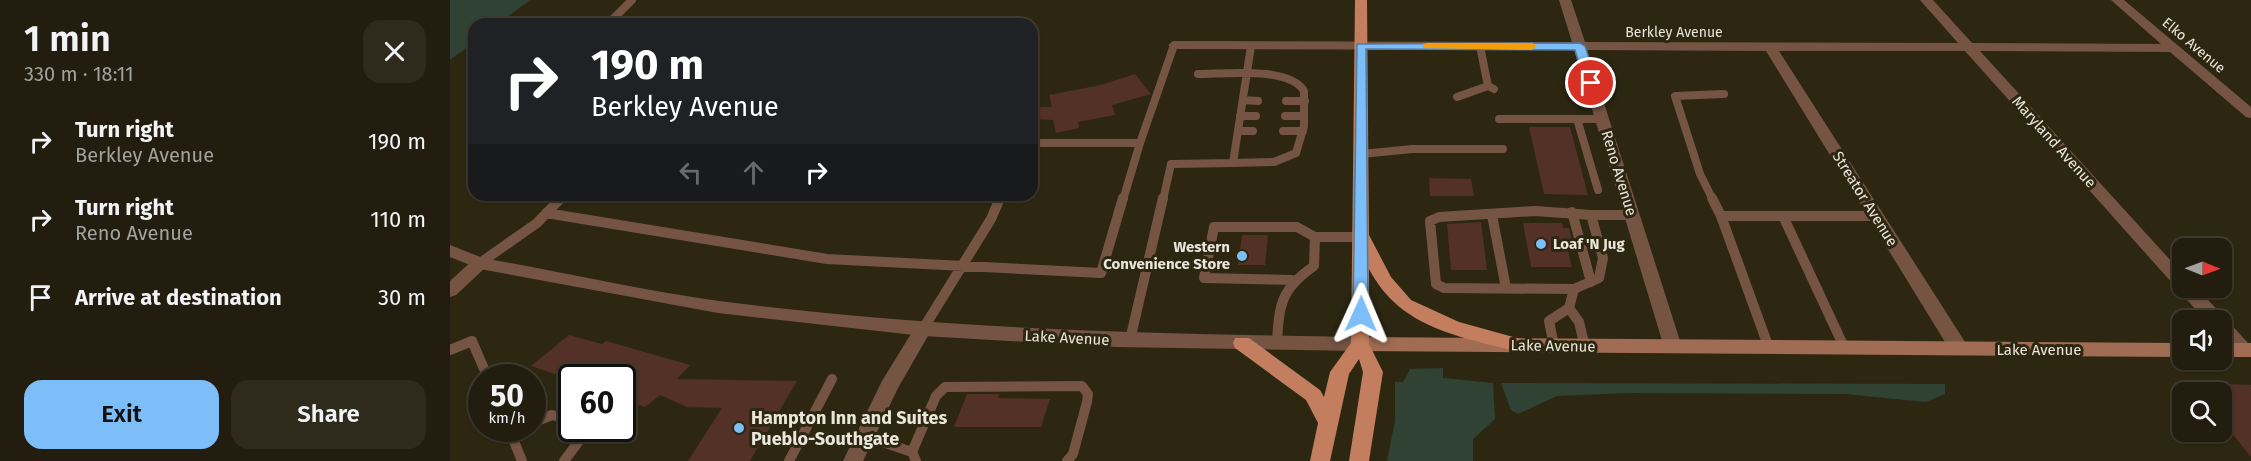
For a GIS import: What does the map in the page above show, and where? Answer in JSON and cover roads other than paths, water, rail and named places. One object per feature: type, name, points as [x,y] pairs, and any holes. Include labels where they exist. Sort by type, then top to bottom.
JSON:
[{"type":"main road","points":[[1359,461],[1373,372],[1371,363],[1360,344],[1361,0]]},
{"type":"main road","points":[[1362,237],[1388,286],[1402,303],[1438,321],[1521,346]]},
{"type":"main road","points":[[1242,343],[1313,395],[1330,425]]},
{"type":"main road","points":[[1320,461],[1330,425],[1340,372],[1360,344]]},
{"type":"main road","name":"Lake Avenue","points":[[1360,344],[2172,350]]},
{"type":"street","name":"Reno Avenue","points":[[1565,0],[1673,347]]},
{"type":"street","name":"Maryland Avenue","points":[[1926,0],[2172,273]]},
{"type":"street","name":"Elko Avenue","points":[[2117,0],[2251,114]]},
{"type":"street","name":"Berkley Avenue","points":[[1174,45],[2175,48]]},
{"type":"street","name":"Streator Avenue","points":[[1770,47],[1960,350]]},
{"type":"street","points":[[450,251],[480,263],[450,291]]},
{"type":"street","name":"Lake Avenue","points":[[480,263],[718,307],[923,329],[1130,340],[1360,344]]},
{"type":"street","points":[[2196,298],[2206,310]]},
{"type":"street","points":[[853,461],[889,386],[923,329]]},
{"type":"street","points":[[2232,336],[2247,350]]},
{"type":"lane","points":[[614,18],[632,0]]},
{"type":"lane","points":[[546,213],[827,259],[962,268],[1101,273],[1140,143],[1174,45]]},
{"type":"lane","points":[[1233,163],[1251,46]]},
{"type":"lane","points":[[1457,97],[1491,87],[1480,46]]},
{"type":"lane","points":[[1130,340],[1170,164],[1275,162],[1286,159],[1302,147],[1305,101],[1302,88],[1297,82],[1275,77],[1198,74]]},
{"type":"lane","points":[[1724,94],[1676,96],[1700,174],[1721,216],[1769,348]]},
{"type":"lane","points":[[1243,100],[1258,101]]},
{"type":"lane","points":[[1286,101],[1305,101]]},
{"type":"lane","points":[[1240,116],[1256,116]]},
{"type":"lane","points":[[1284,116],[1304,116]]},
{"type":"lane","points":[[1498,119],[1602,119]]},
{"type":"lane","points":[[1577,119],[1598,190]]},
{"type":"lane","points":[[1238,131],[1253,131]]},
{"type":"lane","points":[[1283,131],[1303,131]]},
{"type":"lane","points":[[1038,143],[1140,143]]},
{"type":"lane","points":[[1361,154],[1413,148],[1503,149]]},
{"type":"lane","points":[[480,263],[546,213],[558,201]]},
{"type":"lane","points":[[923,329],[991,219],[998,201]]},
{"type":"lane","points":[[1591,216],[1603,258],[1599,278],[1591,282],[1574,289],[1444,288],[1436,284],[1430,221],[1439,217],[1572,212],[1591,216],[1632,215]]},
{"type":"lane","points":[[1572,212],[1591,282]]},
{"type":"lane","points":[[1492,215],[1506,288]]},
{"type":"lane","points":[[1721,216],[1876,216]]},
{"type":"lane","points":[[1784,216],[1845,349]]},
{"type":"lane","points":[[1292,280],[1204,278],[1214,226],[1297,227],[1315,237],[1362,237]]},
{"type":"lane","points":[[1277,343],[1278,304],[1292,280],[1314,266],[1315,237]]},
{"type":"lane","points":[[1554,346],[1549,321],[1569,308],[1574,289]]},
{"type":"lane","points":[[1569,308],[1579,322],[1585,346]]},
{"type":"lane","points":[[450,350],[472,341],[482,364]]},
{"type":"lane","points":[[789,461],[832,379]]},
{"type":"lane","points":[[865,436],[914,456],[936,396],[945,387],[1082,386],[1088,394],[1087,402],[1073,454],[1067,461]]},
{"type":"lane","points":[[516,442],[522,461]]},
{"type":"lane","points":[[564,461],[578,442]]},
{"type":"place","name":"Loaf 'N Jug","points":[[1541,244]]},
{"type":"place","name":"Western Convenience Store","points":[[1242,256]]},
{"type":"place","name":"Hampton Inn and Suites Pueblo-Southgate","points":[[739,428]]}]
